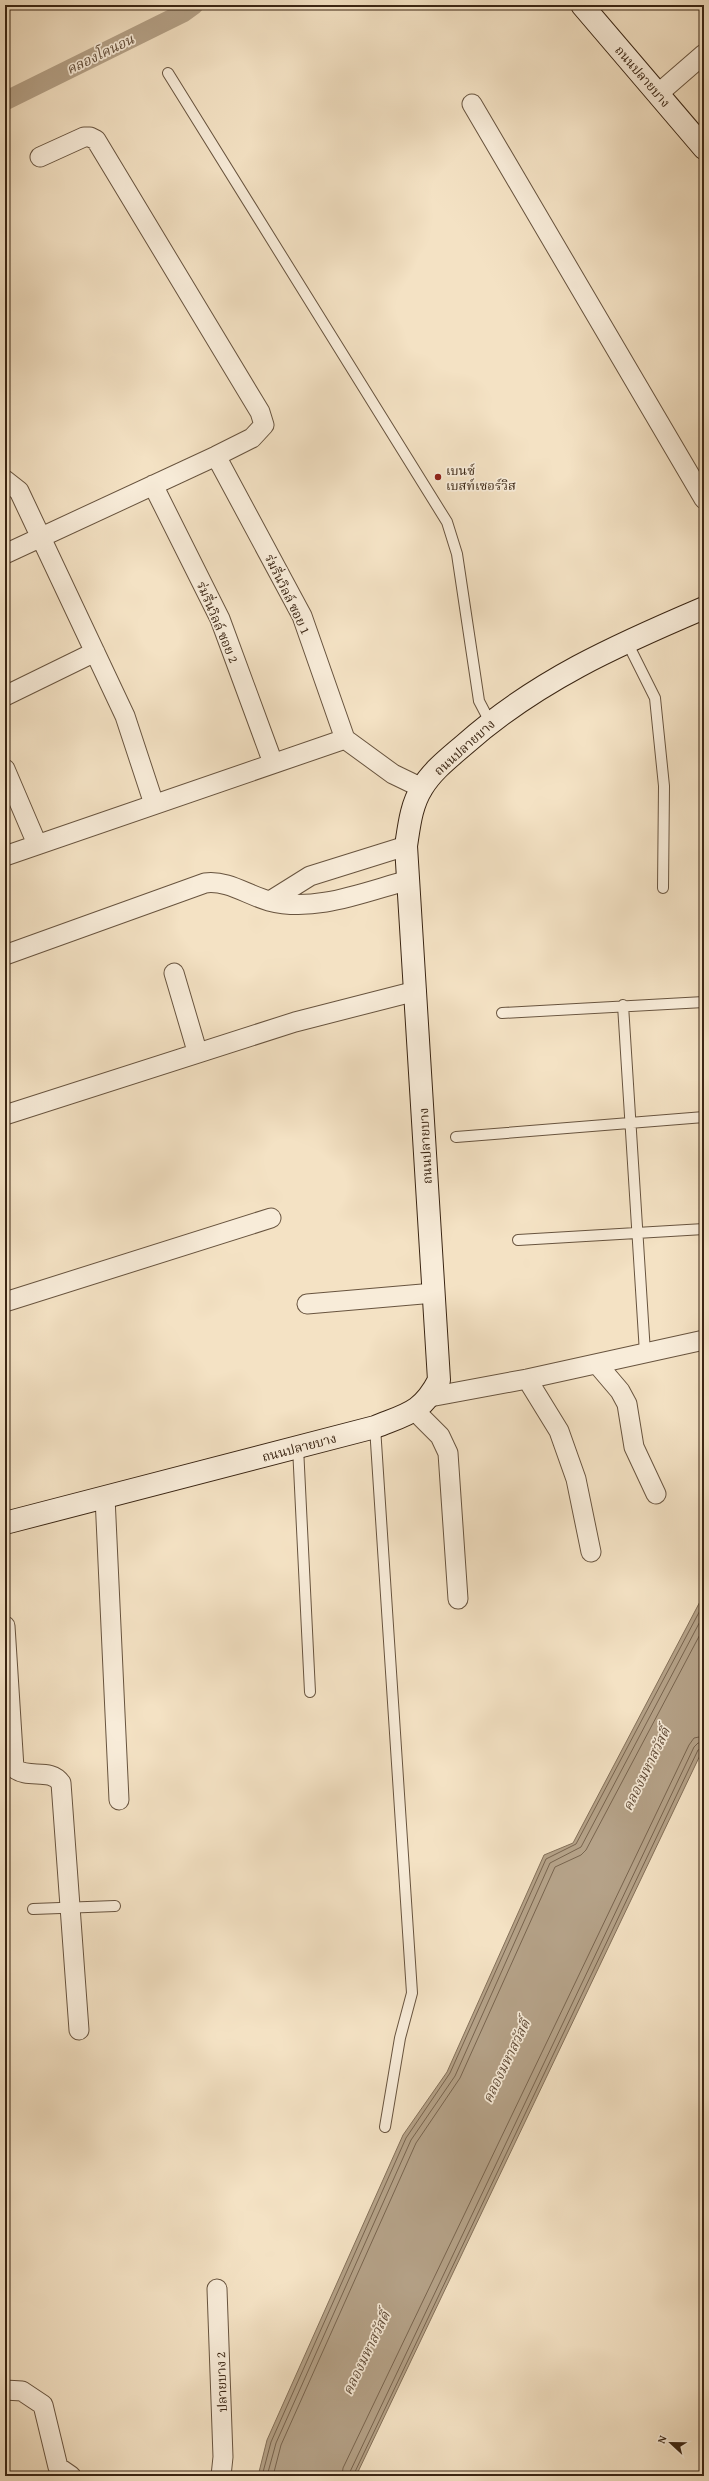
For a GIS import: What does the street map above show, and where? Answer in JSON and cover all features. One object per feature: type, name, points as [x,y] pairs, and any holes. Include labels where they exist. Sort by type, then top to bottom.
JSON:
[{"type":"street","name":"ถนนปลายบาง","points":[[582,5],[704,148]]},
{"type":"street","points":[[659,94],[704,54]]},
{"type":"street","points":[[472,104],[704,499]]},
{"type":"street","points":[[5,554],[252,438],[260,430],[264,420],[96,140],[90,137],[84,137],[40,157]]},
{"type":"street","name":"ร่มรื่นวิลล์ ซอย 1","points":[[216,456],[302,616],[345,739]]},
{"type":"street","points":[[5,480],[19,491],[125,716],[154,804]]},
{"type":"street","name":"ร่มรื่นวิลล์ ซอย 2","points":[[153,485],[220,619],[273,763]]},
{"type":"street","name":"ถนนปลายบาง","points":[[5,1523],[375,1427],[422,1404],[439,1380],[406,846],[414,806],[422,788],[439,767],[490,722],[543,685],[598,655],[704,608]]},
{"type":"street","points":[[5,696],[95,652]]},
{"type":"street","points":[[5,856],[345,739],[393,774],[422,788]]},
{"type":"street","points":[[5,769],[37,844]]},
{"type":"street","points":[[270,901],[310,876],[406,846]]},
{"type":"street","points":[[5,954],[205,883],[221,883],[270,901],[320,904],[409,880]]},
{"type":"street","points":[[174,973],[197,1051]]},
{"type":"street","points":[[5,1115],[197,1051],[295,1022],[416,991]]},
{"type":"street","points":[[5,1302],[271,1218]]},
{"type":"street","points":[[307,1304],[434,1293]]},
{"type":"street","points":[[458,1599],[448,1453],[422,1404],[704,1340]]},
{"type":"street","points":[[597,1364],[620,1391],[627,1404],[634,1448],[656,1494]]},
{"type":"street","points":[[527,1379],[559,1431],[576,1479],[591,1552]]},
{"type":"street","points":[[105,1497],[119,1800]]},
{"type":"street","points":[[5,1626],[14,1768],[28,1774],[53,1776],[62,1783],[79,2030]]},
{"type":"street","name":"ปลายบาง 2","points":[[217,2289],[223,2457],[221,2476]]},
{"type":"street","points":[[5,2390],[22,2391],[43,2404],[58,2467],[71,2476]]},
{"type":"lane","points":[[168,73],[447,522],[458,554],[479,701],[490,722]]},
{"type":"lane","points":[[626,642],[655,698],[664,786],[663,888]]},
{"type":"lane","points":[[502,1013],[623,1005],[704,1002]]},
{"type":"lane","points":[[623,1005],[645,1353]]},
{"type":"lane","points":[[456,1137],[704,1117]]},
{"type":"lane","points":[[518,1240],[704,1229]]},
{"type":"lane","points":[[375,1427],[412,1993],[400,2038],[385,2127]]},
{"type":"lane","points":[[298,1447],[310,1692]]},
{"type":"lane","points":[[32,1909],[115,1906]]},
{"type":"water","name":"คลองมหาสวัสดิ์","points":[[704,1594],[704,1747],[356,2476],[258,2476],[267,2440],[403,2135],[447,2072],[544,1855],[573,1843]]},
{"type":"waterway","name":"คลองโคนอน","points":[[5,101],[183,13],[194,5]]},
{"type":"place","name":"เบนซ์ เบสท์เซอร์วิส","points":[[438,477]]}]
